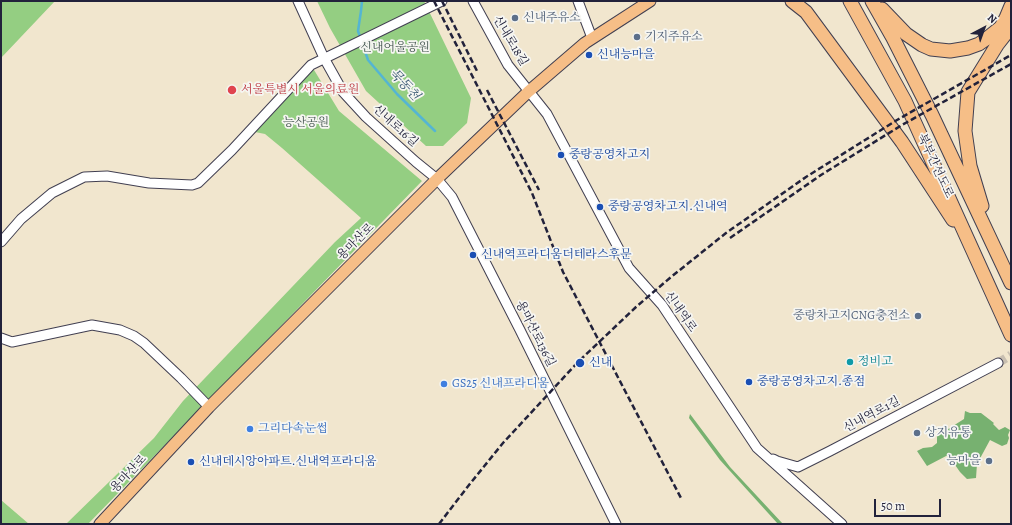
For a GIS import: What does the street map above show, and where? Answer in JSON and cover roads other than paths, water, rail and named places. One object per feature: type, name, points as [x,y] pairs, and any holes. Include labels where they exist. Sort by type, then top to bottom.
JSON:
[{"type":"highway","points":[[792,1],[806,12],[902,142],[977,257]]},
{"type":"highway","name":"북부간선도로","points":[[850,1],[905,101],[977,257],[1011,335]]},
{"type":"highway","name":"북부간선도로","points":[[872,1],[929,108],[1011,283]]},
{"type":"highway","points":[[875,1],[906,34],[914,40],[931,49],[950,51],[968,48],[979,44],[986,39],[1001,26],[1011,6]]},
{"type":"highway","points":[[992,242],[970,166],[965,131],[968,92],[997,45],[1011,27]]},
{"type":"main road","name":"용마산로","points":[[100,524],[209,407],[437,179],[528,92],[592,38],[650,1]]},
{"type":"street","name":"신내로16길","points":[[298,1],[324,58],[343,92],[399,147],[437,179]]},
{"type":"street","points":[[1,242],[20,219],[52,193],[84,177],[107,176],[149,183],[192,185],[198,183],[232,150],[311,65],[442,1]]},
{"type":"street","name":"신내로18길","points":[[473,1],[508,65],[528,92]]},
{"type":"street","points":[[578,1],[592,38]]},
{"type":"street","name":"신내역로","points":[[528,92],[547,114],[630,268],[662,305],[757,448],[842,524]]},
{"type":"street","name":"용마산로136길","points":[[437,179],[449,194],[460,213],[616,524]]},
{"type":"street","points":[[1,338],[12,342],[92,325],[120,330],[134,336],[144,343],[209,407]]},
{"type":"street","name":"신내역로1길","points":[[757,448],[777,461],[798,467],[998,363]]},
{"type":"waterway","name":"묵동천","points":[[362,1],[358,31],[368,60],[397,94],[435,131]]},
{"type":"tunnel","points":[[998,363],[1011,355]]},
{"type":"railway","points":[[434,1],[532,193],[563,272],[682,500]]},
{"type":"railway","points":[[442,1],[478,73]]},
{"type":"railway","points":[[439,524],[503,443],[578,362],[636,307],[671,277],[726,233],[806,177],[897,120],[1011,55]]},
{"type":"railway","points":[[730,238],[821,175],[902,125],[1011,64]]},
{"type":"railway","points":[[487,90],[539,190]]},
{"type":"place","name":"신내주유소","points":[[515,18]]},
{"type":"place","name":"기지주유소","points":[[637,37]]},
{"type":"place","name":"신내능마을","points":[[589,55]]},
{"type":"place","name":"서울특별시 서울의료원","points":[[232,90]]},
{"type":"place","name":"중랑공영차고지","points":[[561,155]]},
{"type":"place","name":"중랑공영차고지.신내역","points":[[600,207]]},
{"type":"place","name":"신내역프라디움더테라스후문","points":[[473,255]]},
{"type":"place","name":"중랑차고지CNG충전소","points":[[918,316]]},
{"type":"place","name":"정비고","points":[[850,362]]},
{"type":"place","name":"신내","points":[[580,363]]},
{"type":"place","name":"중랑공영차고지.종점","points":[[749,382]]},
{"type":"place","name":"GS25 신내프라디움","points":[[444,384]]},
{"type":"place","name":"그리다속눈썹","points":[[250,429]]},
{"type":"place","name":"상지유통","points":[[917,433]]},
{"type":"place","name":"능마을","points":[[989,461]]},
{"type":"place","name":"신내데시앙아파트.신내역프라디움","points":[[191,462]]},
{"type":"park label","name":"신내어울공원","points":[[395,48]]},
{"type":"park label","name":"능산공원","points":[[306,123]]}]
